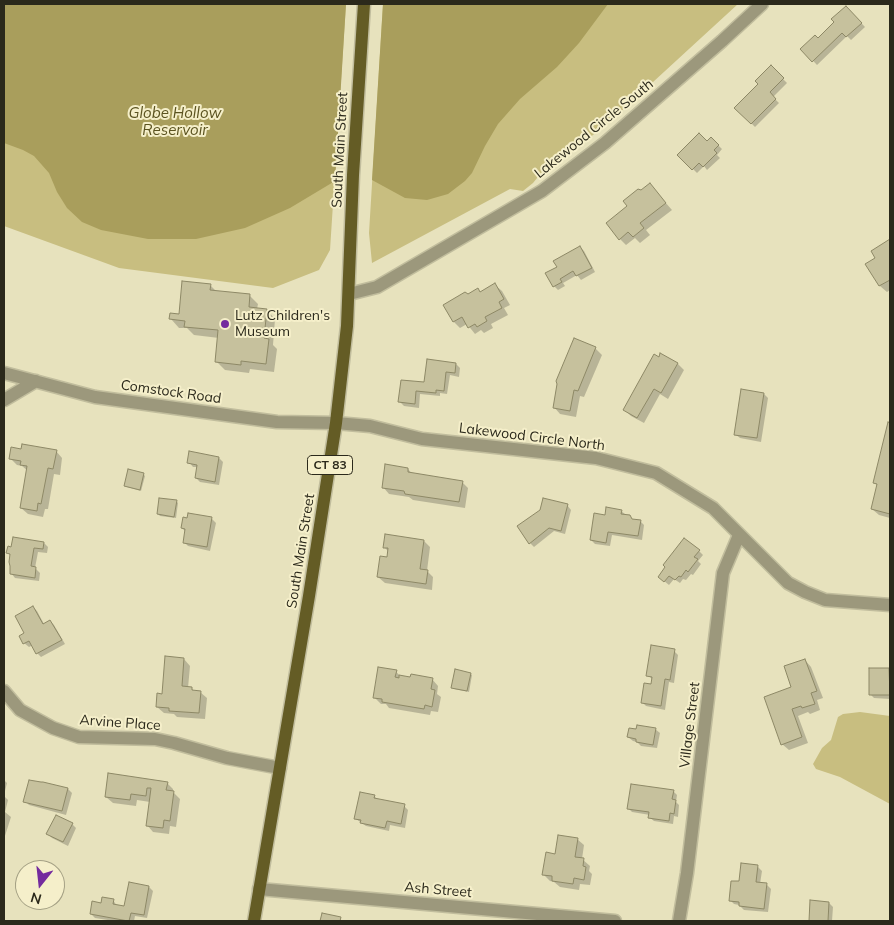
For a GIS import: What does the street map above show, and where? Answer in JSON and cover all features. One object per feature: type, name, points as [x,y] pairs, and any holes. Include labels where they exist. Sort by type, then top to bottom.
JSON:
[{"type":"main road","name":"South Main Street","points":[[254,921],[310,596],[336,423],[349,294],[353,175],[364,4]]},
{"type":"street","name":"Lakewood Circle South","points":[[349,294],[377,287],[542,192],[605,143],[762,4]]},
{"type":"street","name":"Comstock Road","points":[[4,374],[95,397],[277,422],[336,423]]},
{"type":"street","points":[[4,400],[36,381]]},
{"type":"street","name":"Lakewood Circle North","points":[[336,423],[370,426],[422,439],[596,458],[656,473],[713,508],[788,583],[825,600],[890,605]]},
{"type":"street","name":"Village Street","points":[[679,921],[688,864],[723,574],[739,535]]},
{"type":"street","name":"Arvine Place","points":[[4,691],[20,710],[53,728],[79,737],[154,739],[227,758],[280,768]]},
{"type":"street","name":"Arvine Place","points":[[4,708],[20,710]]},
{"type":"street","name":"Ash Street","points":[[259,889],[615,921]]},
{"type":"shaded area","name":"Globe Hollow Reservoir","points":[[4,4],[346,4],[330,250],[319,270],[273,288],[119,268],[4,226]]},
{"type":"shaded area","points":[[383,4],[738,4],[616,116],[582,144],[546,167],[533,183],[523,191],[510,189],[372,263],[369,233]]},
{"type":"shaded area","points":[[860,712],[890,716],[890,804],[840,777],[816,769],[813,764],[822,748],[831,740],[838,717],[843,714]]},
{"type":"water","name":"Globe Hollow Reservoir","points":[[4,4],[346,4],[335,181],[290,208],[245,228],[196,239],[148,239],[101,230],[82,222],[67,208],[57,192],[49,173],[34,156],[4,143]]},
{"type":"water","points":[[383,4],[608,4],[579,43],[557,67],[520,99],[498,124],[472,173],[465,181],[448,194],[427,200],[405,198],[372,180]]},
{"type":"building","points":[[846,6],[862,23],[846,37],[842,33],[812,62],[800,49],[815,35],[818,38],[834,22],[831,19]]},
{"type":"building","points":[[771,65],[784,78],[770,92],[776,99],[751,124],[734,108],[758,84],[755,81]]},
{"type":"building","points":[[699,133],[707,141],[711,137],[719,145],[714,150],[717,153],[703,167],[699,163],[692,170],[677,155]]},
{"type":"building","points":[[650,183],[666,203],[640,223],[644,228],[633,237],[628,232],[619,240],[606,223],[627,206],[623,201],[638,189],[641,190]]},
{"type":"building","points":[[890,239],[890,280],[879,286],[865,264],[875,258],[871,251]]},
{"type":"building","points":[[580,246],[592,268],[576,276],[573,271],[560,279],[562,282],[553,287],[545,273],[557,267],[553,261]]},
{"type":"building","name":"Lutz Children's Museum","points":[[182,281],[211,284],[210,290],[250,294],[249,307],[267,309],[264,338],[269,339],[266,364],[241,361],[241,365],[215,362],[218,330],[184,327],[185,321],[169,319],[170,313],[179,314]]},
{"type":"building","points":[[495,283],[504,299],[499,302],[502,308],[485,317],[487,321],[477,327],[475,324],[468,328],[462,317],[453,322],[443,305],[465,292],[468,294],[478,288],[480,292]]},
{"type":"building","points":[[574,338],[596,347],[578,391],[574,390],[570,411],[553,408],[556,381]]},
{"type":"building","points":[[660,353],[678,363],[661,393],[654,389],[637,418],[623,410],[654,354],[659,357]]},
{"type":"building","points":[[427,359],[456,363],[455,373],[446,372],[444,391],[436,390],[436,393],[416,391],[415,404],[398,402],[401,380],[424,382]]},
{"type":"building","points":[[741,389],[764,393],[757,438],[734,435]]},
{"type":"building","points":[[888,422],[890,423],[890,514],[871,509],[877,484],[873,483]]},
{"type":"building","points":[[22,444],[57,450],[53,469],[48,468],[41,504],[38,503],[37,511],[20,508],[27,466],[20,465],[21,461],[9,459],[11,447],[21,449]]},
{"type":"building","points":[[189,451],[219,457],[215,482],[195,478],[197,465],[187,463]]},
{"type":"building","points":[[385,464],[408,468],[408,472],[463,481],[459,502],[405,494],[404,491],[382,488]]},
{"type":"building","points":[[128,469],[144,473],[140,490],[124,486]]},
{"type":"building","points":[[159,498],[177,500],[174,517],[157,514]]},
{"type":"building","points":[[543,498],[568,504],[561,531],[549,528],[529,544],[517,526],[540,510]]},
{"type":"building","points":[[606,507],[622,510],[621,514],[630,515],[632,519],[641,520],[638,536],[608,532],[606,543],[590,540],[594,513],[605,515]]},
{"type":"building","points":[[188,513],[212,517],[207,547],[183,543],[185,529],[181,528],[183,517],[187,518]]},
{"type":"building","points":[[385,534],[424,540],[420,569],[428,570],[426,584],[377,577],[380,556],[387,557],[388,548],[383,548]]},
{"type":"building","points":[[13,537],[44,542],[43,549],[34,548],[31,566],[36,567],[35,578],[10,574],[10,554],[6,553],[8,546],[11,547]]},
{"type":"building","points":[[684,538],[700,550],[694,557],[698,559],[688,572],[686,570],[681,577],[679,576],[675,580],[669,576],[664,582],[658,577],[665,567],[663,565]]},
{"type":"building","points":[[33,606],[43,624],[50,620],[62,640],[36,654],[29,641],[23,644],[19,636],[24,633],[15,616]]},
{"type":"building","points":[[651,645],[675,649],[670,680],[665,679],[661,706],[641,703],[644,683],[651,684],[652,677],[646,676]]},
{"type":"building","points":[[165,656],[184,658],[182,686],[192,687],[192,690],[201,691],[199,713],[169,711],[169,708],[156,707],[157,693],[162,694]]},
{"type":"building","points":[[805,659],[817,691],[811,693],[815,704],[792,709],[802,737],[781,745],[764,697],[791,687],[784,666]]},
{"type":"building","points":[[378,667],[397,670],[395,677],[399,678],[399,675],[410,677],[411,674],[433,678],[431,689],[435,690],[432,707],[425,705],[424,709],[382,702],[382,699],[373,698]]},
{"type":"building","points":[[869,668],[889,668],[890,695],[869,695]]},
{"type":"building","points":[[455,669],[471,673],[467,691],[451,688]]},
{"type":"building","points":[[637,725],[656,728],[653,745],[636,742],[636,739],[627,737],[629,728],[636,729]]},
{"type":"building","points":[[108,773],[168,782],[166,790],[174,791],[170,821],[164,820],[163,828],[146,826],[151,788],[147,788],[146,796],[131,794],[130,800],[105,797]]},
{"type":"building","points":[[29,780],[68,788],[62,811],[23,802]]},
{"type":"building","points":[[631,784],[674,790],[672,799],[676,800],[674,814],[670,813],[669,821],[648,818],[649,812],[627,809]]},
{"type":"building","points":[[360,792],[375,795],[374,798],[405,804],[401,824],[387,821],[385,828],[360,823],[361,820],[354,819]]},
{"type":"building","points":[[56,815],[73,823],[63,842],[46,834]]},
{"type":"building","points":[[558,835],[578,838],[575,857],[584,858],[583,866],[586,867],[584,880],[574,878],[573,884],[552,881],[552,876],[542,875],[546,852],[555,854]]},
{"type":"building","points":[[741,863],[758,865],[756,882],[767,883],[764,909],[739,906],[739,902],[729,901],[731,881],[739,881]]},
{"type":"building","points":[[129,882],[149,886],[144,915],[131,913],[128,921],[90,914],[92,901],[101,903],[102,897],[114,899],[113,904],[124,906]]},
{"type":"building","points":[[810,900],[829,902],[828,921],[809,921]]},
{"type":"building","points":[[322,913],[341,917],[340,921],[320,921]]},
{"type":"place","name":"Lutz Children's Museum","points":[[225,324]]}]
